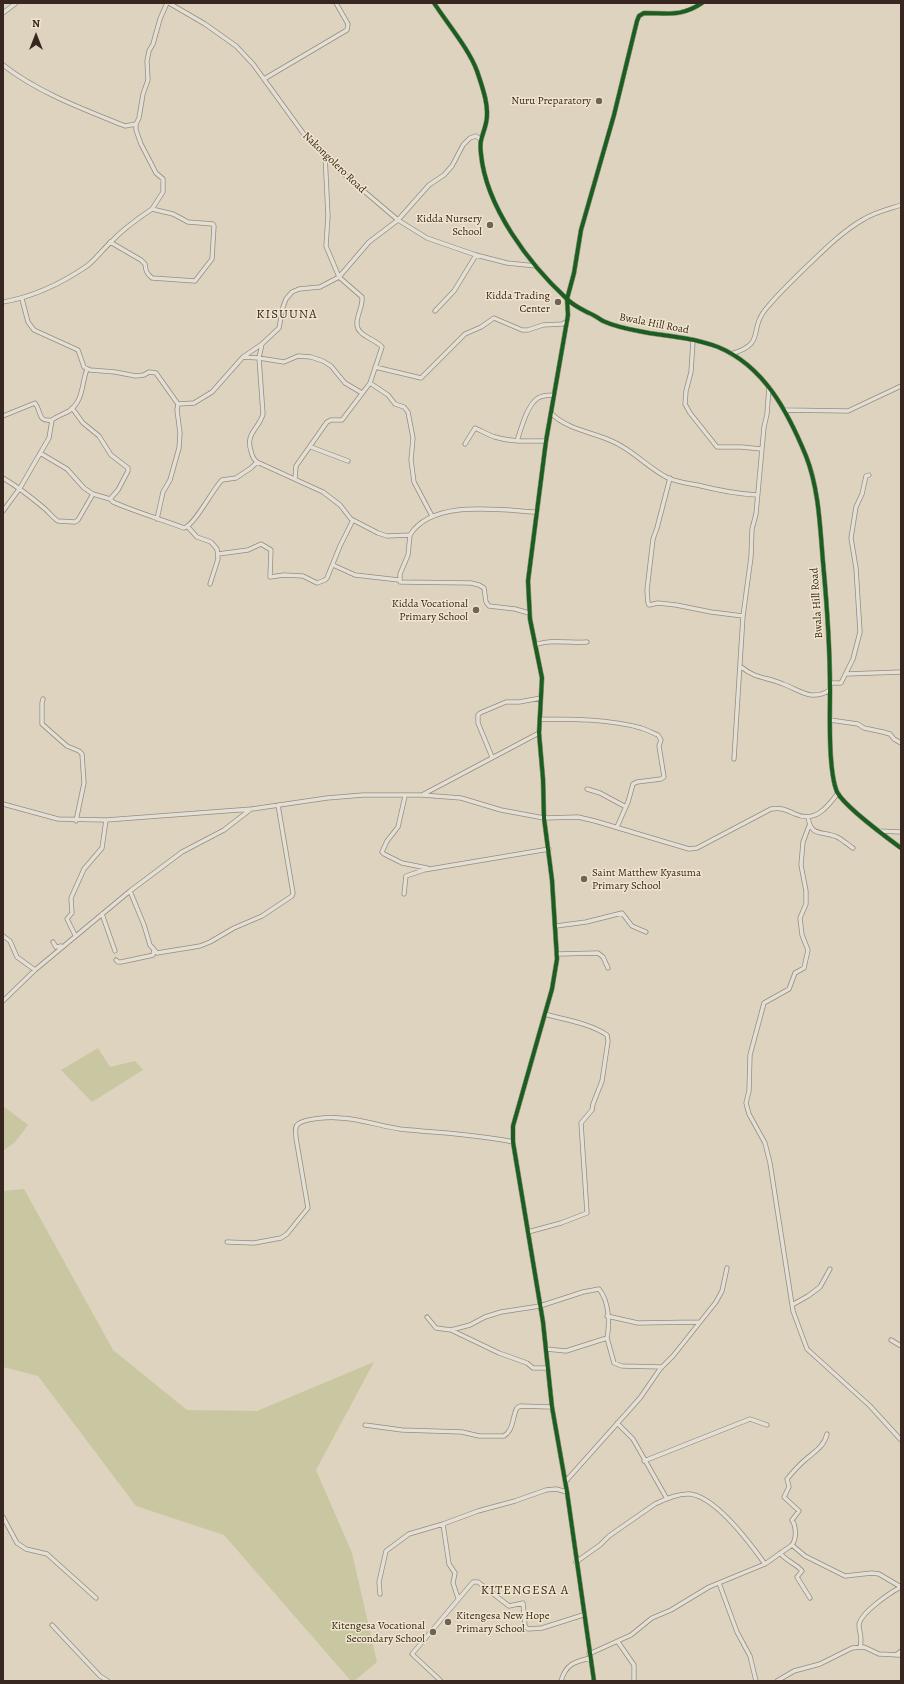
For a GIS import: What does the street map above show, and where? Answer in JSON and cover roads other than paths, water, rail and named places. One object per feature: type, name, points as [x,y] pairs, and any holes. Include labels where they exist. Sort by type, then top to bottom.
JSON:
[{"type":"street","points":[[3,13],[16,3]]},
{"type":"street","points":[[3,302],[40,292],[88,265],[126,226],[152,209],[163,192],[162,179],[156,173],[141,144],[136,130],[136,124],[139,118],[143,94],[148,80],[147,61],[149,51],[153,44],[160,19],[168,3]]},
{"type":"street","name":"Nakongolero Road","points":[[168,3],[205,24],[236,46],[264,79],[306,137],[325,154],[339,170],[398,220],[427,238],[476,255],[507,263],[536,266]]},
{"type":"street","points":[[264,79],[347,30],[348,24],[336,3]]},
{"type":"street","name":"Bwala Hill Road","points":[[434,3],[471,58],[476,69],[487,110],[486,124],[480,139],[483,172],[500,213],[536,266],[567,299],[581,310],[587,311],[601,320],[628,330],[694,341],[716,347],[731,354],[755,371],[769,387],[785,410],[806,458],[812,476],[821,538],[829,625],[832,766],[838,793]]},
{"type":"street","points":[[594,1681],[583,1615],[567,1492],[552,1407],[540,1306],[513,1142],[513,1126],[552,989],[558,954],[549,849],[544,818],[543,779],[539,733],[542,678],[529,613],[528,581],[546,441],[566,322],[567,299],[574,273],[586,210],[614,115],[636,21],[639,16],[644,13],[681,13],[693,9],[702,3]]},
{"type":"street","points":[[3,65],[35,86],[72,106],[125,126],[136,124]]},
{"type":"street","points":[[178,404],[194,403],[212,392],[243,357],[262,344],[278,328],[286,299],[292,292],[299,289],[320,287],[339,276],[369,242],[398,220],[430,185],[444,175],[452,166],[464,144],[470,138],[476,136],[480,139]]},
{"type":"street","points":[[295,479],[296,466],[311,447],[327,422],[331,420],[342,420],[370,383],[382,348],[379,344],[363,334],[357,327],[362,298],[342,281],[326,246],[328,210],[325,154]]},
{"type":"street","points":[[731,354],[752,344],[756,334],[758,320],[764,311],[783,290],[832,243],[864,218],[901,205]]},
{"type":"street","points":[[110,242],[141,260],[145,264],[147,274],[152,278],[190,281],[197,280],[212,259],[213,224],[188,222],[173,214],[152,209]]},
{"type":"street","points":[[435,311],[454,290],[476,255]]},
{"type":"street","points":[[22,298],[28,322],[34,330],[78,350],[84,367],[90,370],[115,372],[136,376],[152,371],[156,372],[178,404]]},
{"type":"street","points":[[375,367],[421,378],[465,334],[481,327],[494,318],[522,330],[528,330],[543,325],[562,324],[566,322]]},
{"type":"street","points":[[694,341],[691,372],[685,397],[685,404],[690,414],[717,447],[762,449]]},
{"type":"street","points":[[262,344],[259,358],[263,414],[251,433],[249,441],[254,460],[323,492],[340,505],[353,520],[378,533],[387,536],[410,535]]},
{"type":"street","points":[[243,357],[284,362],[298,356],[311,356],[331,366],[345,383],[362,393]]},
{"type":"street","points":[[3,416],[35,403],[42,419],[46,421],[52,420],[72,408],[78,402],[82,395],[84,378],[87,369]]},
{"type":"street","points":[[370,383],[388,395],[395,404],[407,409],[413,438],[411,460],[414,482],[432,516]]},
{"type":"street","points":[[785,410],[848,411],[901,386]]},
{"type":"street","points":[[734,759],[743,616],[762,449],[768,414],[769,387]]},
{"type":"street","points":[[517,441],[527,411],[536,399],[542,396],[554,395]]},
{"type":"street","points":[[157,519],[163,492],[170,480],[179,448],[180,433],[176,410],[178,404]]},
{"type":"street","points":[[72,408],[83,423],[99,436],[111,455],[128,468],[128,471],[118,490],[110,499]]},
{"type":"street","points":[[551,413],[556,419],[565,424],[615,442],[670,478],[739,494],[757,495]]},
{"type":"street","points":[[3,511],[20,488],[51,434],[52,420]]},
{"type":"street","points":[[465,444],[474,428],[498,438],[517,441],[546,441]]},
{"type":"street","points":[[311,447],[348,461]]},
{"type":"street","points":[[40,453],[67,469],[84,488],[93,494],[110,499],[113,502],[133,511],[184,528],[188,527],[197,536],[214,544],[218,548],[218,554],[214,574],[210,584]]},
{"type":"street","points":[[188,527],[222,480],[236,478],[251,468],[256,462]]},
{"type":"street","points":[[830,683],[839,683],[846,674],[853,660],[860,632],[856,568],[851,538],[856,507],[868,475]]},
{"type":"street","points":[[3,478],[20,488],[56,520],[63,522],[78,520],[93,494]]},
{"type":"street","points":[[670,478],[653,539],[647,590],[648,603],[650,605],[658,603],[676,605],[711,612],[743,616]]},
{"type":"street","points":[[399,580],[408,554],[410,535],[417,526],[432,516],[474,509],[536,512]]},
{"type":"street","points":[[218,554],[248,550],[261,544],[271,550],[270,577],[284,575],[303,576],[317,583],[327,578],[353,520]]},
{"type":"street","points":[[333,565],[355,575],[399,580],[400,582],[471,583],[484,588],[486,602],[489,606],[515,608],[529,613]]},
{"type":"street","points":[[535,645],[548,641],[587,642]]},
{"type":"street","points":[[740,666],[750,674],[784,684],[799,692],[820,695],[830,690]]},
{"type":"street","points":[[846,674],[901,672]]},
{"type":"street","points":[[492,757],[478,723],[478,715],[506,702],[519,702],[541,698]]},
{"type":"street","points":[[43,699],[42,724],[67,746],[81,752],[82,754],[84,783],[76,820]]},
{"type":"street","points":[[540,719],[577,719],[613,723],[641,728],[658,735],[661,740],[659,746],[664,777],[661,779],[637,782],[633,784],[626,807],[617,828]]},
{"type":"street","points":[[830,720],[858,724],[864,728],[890,734],[894,739],[901,743]]},
{"type":"street","points":[[422,795],[539,733]]},
{"type":"street","points":[[587,789],[600,793],[626,807]]},
{"type":"street","points":[[3,804],[58,819],[106,820],[252,809],[363,795],[422,795],[461,798],[501,810],[544,818],[578,817],[689,849],[697,848],[771,809],[782,808],[802,817],[813,817],[823,811],[838,793],[847,804],[901,848]]},
{"type":"street","points":[[405,796],[398,827],[387,841],[382,852],[402,863],[429,869]]},
{"type":"street","points":[[130,891],[144,925],[150,945],[159,954],[200,946],[234,928],[262,916],[292,896],[293,893],[278,805]]},
{"type":"street","points":[[3,1001],[62,946],[130,891],[182,852],[224,830],[252,809]]},
{"type":"street","points":[[808,817],[809,826],[803,842],[801,865],[806,891],[806,904],[800,918],[802,934],[808,950],[804,968],[795,973],[789,989],[764,1003],[750,1055],[749,1091],[746,1103],[749,1114],[765,1143],[767,1150],[775,1190],[792,1305],[807,1349],[870,1406],[901,1440]]},
{"type":"street","points":[[75,935],[67,919],[72,913],[71,898],[84,870],[102,848],[106,820]]},
{"type":"street","points":[[809,826],[814,831],[838,837],[853,848]]},
{"type":"street","points":[[878,830],[901,832]]},
{"type":"street","points":[[404,894],[406,876],[429,869],[549,849]]},
{"type":"street","points":[[556,926],[586,922],[622,913],[632,926],[646,932]]},
{"type":"street","points":[[102,914],[115,951]]},
{"type":"street","points":[[3,936],[10,941],[17,958],[35,970]]},
{"type":"street","points":[[53,942],[56,947],[62,946]]},
{"type":"street","points":[[116,960],[121,962],[149,956],[154,953],[154,949]]},
{"type":"street","points":[[558,954],[598,953],[603,957],[608,968]]},
{"type":"street","points":[[528,1232],[561,1223],[586,1213],[581,1123],[592,1110],[602,1081],[608,1041],[607,1035],[585,1025],[545,1014]]},
{"type":"street","points":[[226,1242],[254,1243],[281,1238],[287,1234],[308,1208],[295,1127],[301,1122],[321,1118],[340,1118],[400,1129],[513,1142]]},
{"type":"street","points":[[565,1482],[616,1423],[640,1398],[662,1367],[716,1302],[722,1291],[727,1268]]},
{"type":"street","points":[[792,1305],[820,1287],[830,1269]]},
{"type":"street","points":[[451,1330],[470,1325],[485,1317],[501,1312],[540,1306],[583,1292],[599,1289],[604,1295],[606,1302],[609,1329],[607,1338],[614,1363],[622,1366],[662,1367]]},
{"type":"street","points":[[607,1316],[638,1323],[700,1322]]},
{"type":"street","points":[[427,1317],[436,1328],[451,1330],[499,1353],[527,1363],[533,1368],[548,1368]]},
{"type":"street","points":[[546,1349],[566,1351],[607,1338]]},
{"type":"street","points":[[891,1340],[901,1346]]},
{"type":"street","points":[[364,1426],[402,1430],[462,1432],[479,1436],[504,1436],[513,1424],[517,1408],[520,1406],[552,1407]]},
{"type":"street","points":[[644,1461],[750,1419],[767,1425]]},
{"type":"street","points":[[616,1423],[633,1439],[644,1461],[667,1499]]},
{"type":"street","points":[[561,1681],[566,1669],[572,1664],[618,1642],[635,1632],[652,1618],[671,1610],[701,1592],[765,1564],[792,1545],[795,1541],[795,1525],[792,1520],[799,1511],[784,1497],[789,1487],[787,1479],[800,1464],[818,1450],[826,1441],[827,1434]]},
{"type":"street","points":[[380,1594],[379,1582],[386,1551],[409,1534],[546,1490],[556,1489],[567,1492]]},
{"type":"street","points":[[576,1562],[655,1504],[667,1499],[690,1494],[709,1500],[747,1538],[765,1564]]},
{"type":"street","points":[[3,1518],[18,1543],[26,1549],[47,1554],[96,1598]]},
{"type":"street","points":[[443,1524],[449,1564],[455,1573],[453,1583],[458,1598]]},
{"type":"street","points":[[792,1545],[805,1556],[845,1576],[872,1573],[879,1574],[901,1587],[863,1614],[859,1625],[862,1639],[860,1647]]},
{"type":"street","points":[[780,1553],[785,1560],[800,1568],[802,1571],[797,1577],[810,1598]]},
{"type":"street","points":[[441,1681],[412,1654],[470,1583],[478,1582],[508,1606],[523,1603],[525,1626],[528,1629],[542,1628],[583,1615]]},
{"type":"street","points":[[719,1583],[737,1632],[750,1656],[756,1681]]},
{"type":"street","points":[[52,1624],[100,1676],[108,1681]]},
{"type":"street","points":[[618,1642],[634,1665],[634,1681]]},
{"type":"street","points":[[777,1681],[794,1670],[820,1664],[849,1649],[860,1647],[869,1649],[879,1654],[901,1655]]},
{"type":"street","points":[[896,1655],[901,1650]]},
{"type":"place","name":"Nuru Preparatory","points":[[599,101]]},
{"type":"place","name":"Kidda Nursery School","points":[[490,225]]},
{"type":"place","name":"Kidda Trading Center","points":[[558,302]]},
{"type":"place","name":"Kidda Vocational Primary School","points":[[476,610]]},
{"type":"place","name":"Saint Matthew Kyasuma Primary School","points":[[584,879]]},
{"type":"place","name":"Kitengesa New Hope Primary School","points":[[448,1622]]},
{"type":"place","name":"Kitengesa Vocational Secondary School","points":[[433,1632]]},
{"type":"district","name":"KISUUNA","points":[[287,315]]},
{"type":"district","name":"KITENGESA A","points":[[525,1591]]}]
